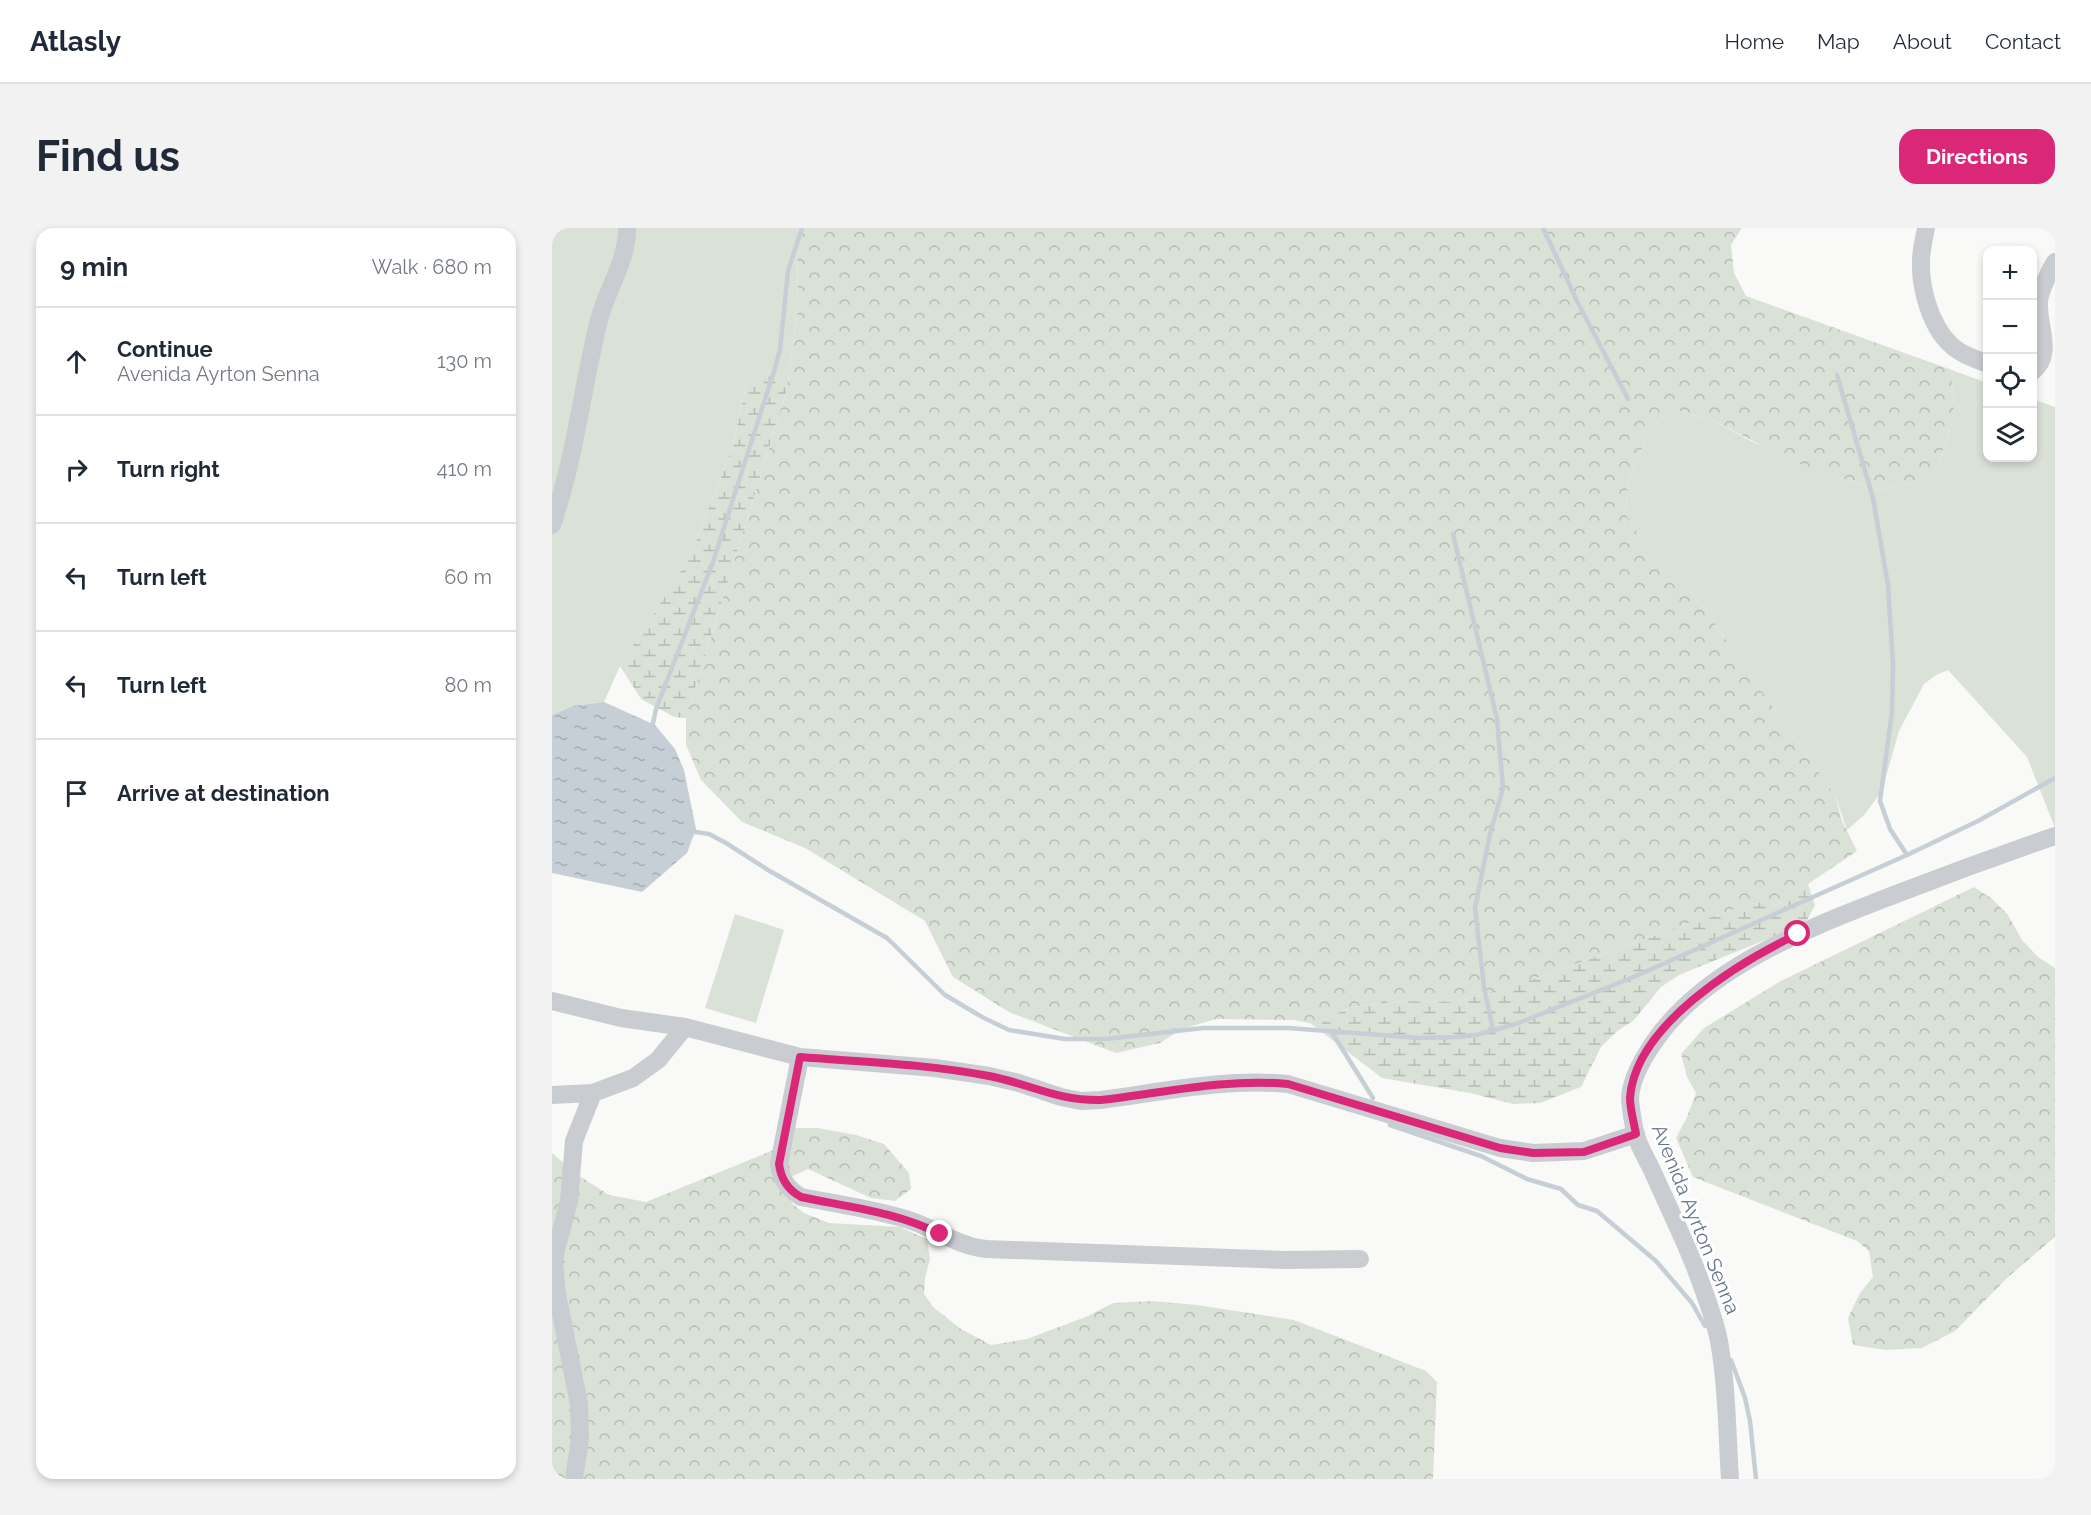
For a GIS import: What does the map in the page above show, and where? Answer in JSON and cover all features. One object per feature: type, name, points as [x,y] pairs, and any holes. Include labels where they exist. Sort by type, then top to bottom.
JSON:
[{"type":"street","points":[[552,525],[565,485],[600,318],[625,249],[627,228]]},
{"type":"street","points":[[1926,228],[1921,275],[1934,320],[1950,344],[1960,352],[1983,362]]},
{"type":"street","points":[[2037,368],[2044,359],[2046,347],[2039,301],[2055,262]]},
{"type":"street","name":"Avenida Ayrton Senna","points":[[1730,1479],[1723,1369],[1710,1309],[1694,1265],[1636,1134],[1630,1099],[1641,1062],[1652,1043],[1672,1019],[1720,979],[1781,942],[1967,867],[2055,836]]},
{"type":"street","points":[[552,1001],[621,1018],[685,1027],[800,1057],[934,1068],[989,1076],[1081,1101],[1263,1082],[1288,1084],[1500,1148],[1533,1153],[1584,1152],[1636,1134]]},
{"type":"street","points":[[552,1095],[593,1093],[633,1078],[670,1047],[685,1027]]},
{"type":"street","points":[[800,1057],[779,1164],[780,1174],[786,1185],[801,1197],[891,1215],[912,1221],[968,1246],[986,1249],[1286,1260],[1360,1259]]},
{"type":"street","points":[[574,1479],[580,1439],[579,1413],[557,1294],[554,1263],[569,1201],[574,1141],[593,1093]]},
{"type":"green space","points":[[552,228],[802,228],[797,249],[798,309],[787,389],[768,372],[746,386],[732,449],[690,557],[620,666],[604,702],[573,706],[552,715]]},
{"type":"green space","points":[[802,228],[1742,228],[1731,245],[1734,273],[1746,296],[1952,370],[1954,414],[1938,466],[1928,476],[1910,483],[1882,490],[1837,477],[1792,461],[1714,421],[1680,411],[1659,419],[1643,446],[1629,478],[1625,513],[1648,549],[1683,581],[1712,619],[1835,795],[1842,821],[1857,851],[1777,905],[1765,902],[1748,904],[1537,978],[1457,1002],[1402,1001],[1353,1007],[1335,1014],[1319,1025],[1294,1020],[1216,1019],[1182,1029],[1160,1043],[1116,1053],[1009,1012],[953,977],[925,921],[805,848],[742,822],[701,780],[686,745],[686,718],[787,389],[798,309],[797,249]]},
{"type":"green space","points":[[1952,370],[1983,382],[1983,462],[2037,462],[2037,400],[2055,407],[2055,828],[2027,757],[1948,670],[1924,684],[1899,731],[1882,791],[1864,815],[1847,830],[1835,795],[1712,619],[1683,581],[1648,549],[1625,513],[1629,478],[1643,446],[1659,419],[1680,411],[1714,421],[1751,441],[1837,477],[1882,490],[1927,476],[1938,466],[1954,414]]},
{"type":"green space","points":[[768,372],[787,389],[686,718],[674,717],[641,699],[620,666],[690,557],[732,449],[746,386],[756,376]]},
{"type":"green space","points":[[1808,884],[1815,905],[1805,924],[1679,975],[1661,987],[1634,1020],[1616,1032],[1601,1047],[1581,1087],[1540,1103],[1513,1104],[1470,1093],[1382,1078],[1310,1023],[1319,1025],[1335,1014],[1353,1007],[1402,1001],[1457,1002],[1537,978],[1748,904],[1765,902],[1777,905]]},
{"type":"green space","points":[[1974,887],[1991,898],[2008,915],[2022,940],[2038,957],[2055,968],[2055,1237],[2008,1277],[1955,1331],[1922,1348],[1886,1350],[1853,1345],[1848,1318],[1860,1293],[1873,1277],[1869,1251],[1857,1241],[1693,1177],[1676,1138],[1696,1093],[1687,1077],[1681,1054],[1704,1028],[1781,981]]},
{"type":"green space","points":[[735,914],[784,930],[756,1023],[705,1008]]},
{"type":"green space","points":[[783,1128],[818,1128],[856,1135],[884,1144],[909,1173],[911,1189],[895,1201],[871,1198],[808,1169],[791,1177],[785,1192],[793,1204],[804,1213],[829,1223],[900,1227],[927,1239],[930,1259],[924,1294],[933,1307],[961,1329],[991,1345],[1027,1339],[1088,1316],[1113,1303],[1152,1301],[1197,1305],[1294,1320],[1426,1371],[1437,1382],[1433,1479],[552,1479],[552,1153],[575,1173],[609,1195],[646,1202],[776,1149]]},
{"type":"water","points":[[604,702],[655,725],[675,749],[684,770],[696,829],[687,853],[642,892],[552,873],[552,715],[573,706]]},
{"type":"waterway","points":[[652,728],[656,709],[713,562],[775,368],[780,350],[788,271],[802,228]]},
{"type":"waterway","points":[[1543,228],[1577,301],[1628,399]]},
{"type":"waterway","points":[[1837,375],[1873,498],[1888,585],[1893,666],[1892,712],[1880,801],[1890,829],[1907,855]]},
{"type":"waterway","points":[[1453,534],[1497,719],[1503,788],[1490,834],[1475,908],[1484,987],[1493,1030]]},
{"type":"waterway","points":[[689,831],[709,834],[726,843],[768,870],[887,938],[945,995],[1009,1030],[1065,1039],[1106,1039],[1203,1028],[1288,1028],[1420,1038],[1457,1037],[1476,1035],[1516,1024],[1636,976],[1907,855],[1978,821],[2055,778]]},
{"type":"waterway","points":[[1331,1031],[1373,1098]]},
{"type":"waterway","points":[[1390,1125],[1481,1156],[1527,1179],[1561,1189],[1578,1205],[1597,1211],[1656,1261],[1692,1303],[1705,1326]]},
{"type":"waterway","points":[[1731,1360],[1745,1398],[1750,1421],[1756,1479]]},
{"type":"route","points":[[940,1234],[925,1226],[891,1215],[801,1197],[786,1185],[780,1174],[779,1164],[800,1057],[934,1068],[989,1076],[1081,1101],[1228,1084],[1263,1082],[1288,1084],[1500,1148],[1533,1153],[1584,1152],[1636,1134],[1630,1099],[1633,1083],[1652,1043],[1672,1019],[1720,979],[1751,959],[1798,934]]}]
